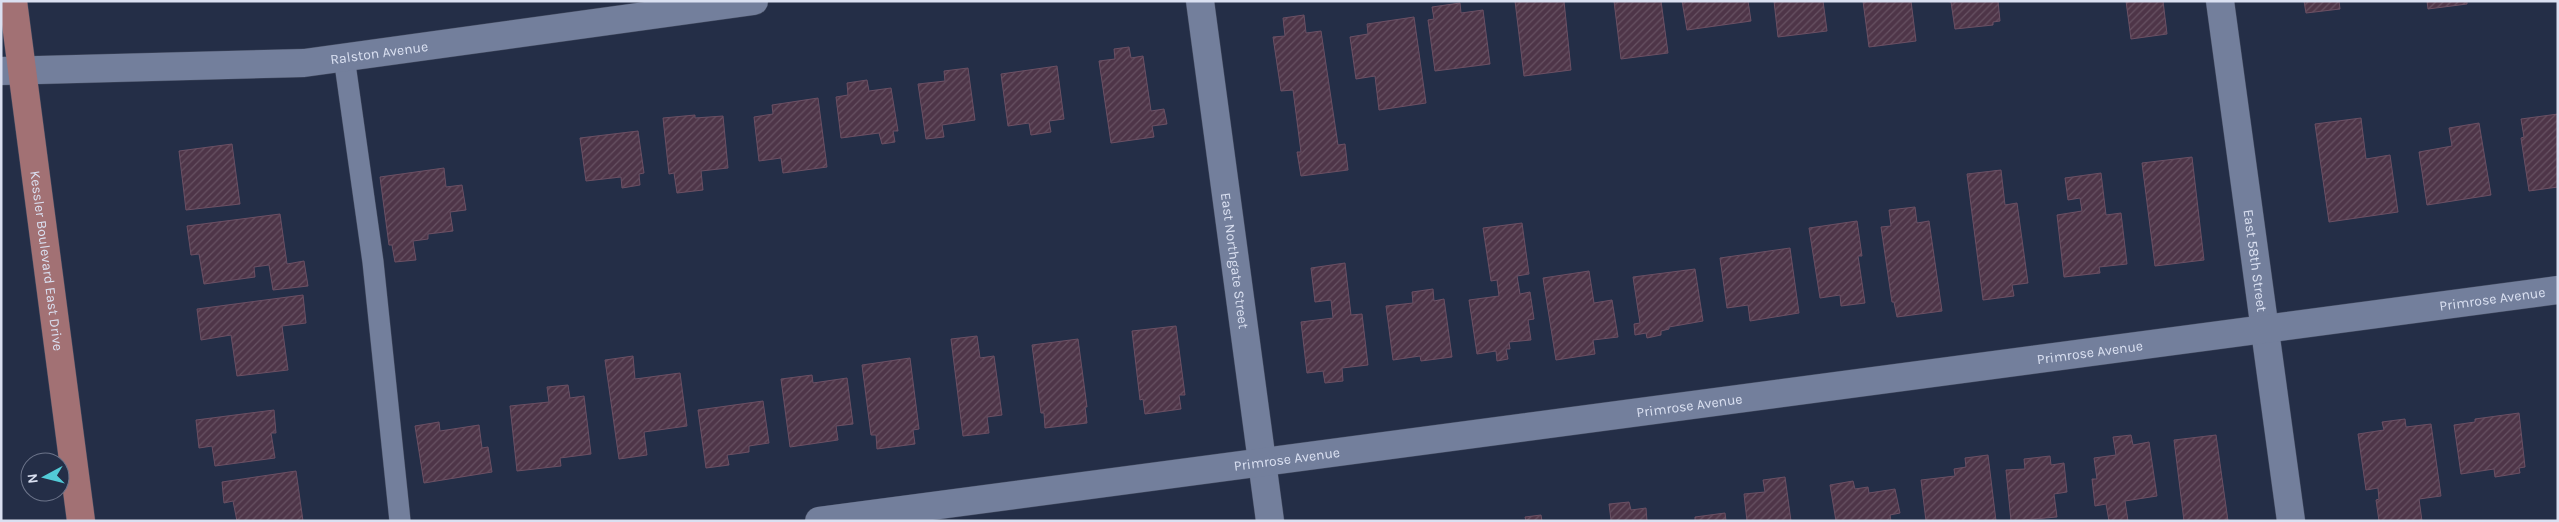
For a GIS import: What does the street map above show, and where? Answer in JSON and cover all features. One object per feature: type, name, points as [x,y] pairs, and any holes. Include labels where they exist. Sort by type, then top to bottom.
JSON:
[{"type":"main road","name":"Kessler Boulevard East Drive","points":[[13,1],[12,71],[81,521]]},
{"type":"street","name":"Ralston Avenue","points":[[12,71],[304,63],[754,1]]},
{"type":"street","name":"East Northgate Street","points":[[1200,1],[1270,521]]},
{"type":"street","name":"East 58th Street","points":[[2220,1],[2263,329],[2291,521]]},
{"type":"street","name":"Primrose Avenue","points":[[819,521],[2558,290]]},
{"type":"lane","points":[[344,57],[372,262],[400,521]]},
{"type":"building","points":[[1515,1],[1564,1],[1571,70],[1524,76]]},
{"type":"building","points":[[1614,1],[1661,1],[1668,53],[1621,59]]},
{"type":"building","points":[[1682,1],[1748,1],[1751,21],[1687,30]]},
{"type":"building","points":[[1774,1],[1823,1],[1827,31],[1778,37]]},
{"type":"building","points":[[1863,1],[1911,1],[1916,41],[1869,47]]},
{"type":"building","points":[[1945,1],[1998,1],[2000,21],[1993,22],[1993,25],[1955,29],[1951,2]]},
{"type":"building","points":[[2126,1],[2163,1],[2167,34],[2131,39]]},
{"type":"building","points":[[2304,1],[2339,1],[2340,9],[2306,13]]},
{"type":"building","points":[[2427,1],[2467,1],[2467,4],[2428,9]]},
{"type":"building","points":[[1460,3],[1461,13],[1483,10],[1490,64],[1435,71],[1428,20],[1434,19],[1432,7]]},
{"type":"building","points":[[1304,15],[1306,33],[1321,31],[1338,145],[1345,144],[1348,170],[1301,176],[1297,152],[1301,152],[1293,90],[1281,91],[1273,37],[1285,36],[1283,18]]},
{"type":"building","points":[[1414,17],[1426,103],[1379,110],[1375,76],[1356,79],[1350,37],[1368,34],[1367,24]]},
{"type":"building","points":[[1129,47],[1131,58],[1143,56],[1151,111],[1164,109],[1167,124],[1152,126],[1154,137],[1111,143],[1099,61],[1115,59],[1114,49]]},
{"type":"building","points":[[1057,66],[1064,119],[1049,121],[1051,132],[1031,135],[1029,123],[1008,126],[1001,74]]},
{"type":"building","points":[[968,68],[975,120],[942,125],[944,137],[926,139],[918,84],[945,81],[944,71]]},
{"type":"building","points":[[867,80],[869,91],[891,88],[898,131],[893,131],[895,142],[882,144],[879,133],[841,138],[836,97],[848,95],[847,83]]},
{"type":"building","points":[[818,98],[827,167],[783,173],[781,158],[759,161],[754,117],[773,114],[772,105]]},
{"type":"building","points":[[2558,114],[2558,187],[2529,191],[2521,138],[2524,137],[2521,119]]},
{"type":"building","points":[[695,115],[695,118],[723,116],[728,168],[701,171],[703,190],[677,193],[674,173],[669,174],[663,118]]},
{"type":"building","points":[[2361,118],[2366,159],[2390,155],[2398,212],[2329,222],[2315,124]]},
{"type":"building","points":[[2479,123],[2491,195],[2427,205],[2419,152],[2452,146],[2449,128]]},
{"type":"building","points":[[638,131],[644,173],[639,174],[640,185],[622,188],[621,177],[586,181],[580,138]]},
{"type":"building","points":[[232,144],[240,204],[186,210],[179,151]]},
{"type":"building","points":[[2192,157],[2204,260],[2155,266],[2142,163]]},
{"type":"building","points":[[444,168],[446,187],[462,185],[466,210],[450,212],[453,231],[428,234],[428,239],[413,241],[416,260],[395,262],[392,245],[389,245],[380,177]]},
{"type":"building","points":[[2001,170],[2005,205],[2017,203],[2028,283],[2012,285],[2014,296],[1983,300],[1967,174]]},
{"type":"building","points":[[2101,173],[2106,215],[2121,213],[2127,264],[2099,267],[2100,273],[2064,277],[2057,215],[2082,211],[2080,198],[2068,200],[2065,178]]},
{"type":"building","points":[[1915,207],[1917,223],[1929,221],[1942,311],[1897,317],[1894,302],[1892,302],[1881,227],[1891,226],[1889,210]]},
{"type":"building","points":[[280,214],[287,264],[304,261],[308,286],[273,290],[269,265],[254,267],[255,277],[204,284],[199,254],[191,255],[187,226]]},
{"type":"building","points":[[1857,221],[1862,256],[1858,256],[1865,303],[1841,306],[1840,295],[1820,298],[1809,228]]},
{"type":"building","points":[[1522,223],[1529,274],[1517,276],[1520,294],[1530,292],[1534,319],[1528,320],[1531,340],[1509,342],[1510,349],[1506,349],[1508,359],[1497,361],[1496,351],[1477,354],[1469,300],[1499,296],[1497,280],[1491,281],[1483,228]]},
{"type":"building","points":[[1790,248],[1799,313],[1750,321],[1748,305],[1727,308],[1720,258]]},
{"type":"building","points":[[1345,263],[1351,315],[1362,314],[1368,365],[1342,368],[1343,381],[1325,383],[1323,371],[1307,373],[1301,322],[1333,318],[1331,300],[1315,302],[1311,268]]},
{"type":"building","points":[[1695,269],[1703,321],[1669,327],[1669,329],[1661,331],[1661,335],[1647,338],[1646,333],[1635,335],[1634,324],[1640,323],[1633,277]]},
{"type":"building","points":[[1589,271],[1594,303],[1612,300],[1618,337],[1593,340],[1595,354],[1556,360],[1543,278]]},
{"type":"building","points":[[1433,289],[1434,301],[1444,299],[1452,357],[1421,361],[1420,356],[1393,360],[1386,306],[1413,303],[1412,292]]},
{"type":"building","points":[[303,295],[306,323],[282,326],[288,370],[237,376],[231,335],[201,340],[197,309]]},
{"type":"building","points":[[1176,326],[1185,395],[1179,395],[1181,409],[1145,414],[1143,399],[1140,400],[1132,331]]},
{"type":"building","points":[[977,336],[980,358],[994,356],[1002,415],[987,417],[989,433],[963,436],[951,339]]},
{"type":"building","points":[[1078,339],[1087,407],[1085,407],[1087,423],[1045,428],[1044,413],[1041,413],[1032,345]]},
{"type":"building","points":[[633,356],[635,379],[680,373],[687,426],[644,432],[647,455],[619,459],[605,360]]},
{"type":"building","points":[[910,358],[919,429],[913,430],[915,444],[877,449],[876,435],[871,435],[862,365]]},
{"type":"building","points":[[812,375],[813,383],[847,378],[853,424],[836,426],[838,440],[790,447],[781,379]]},
{"type":"building","points":[[568,385],[570,398],[584,396],[591,454],[560,458],[561,466],[517,471],[510,406],[549,402],[547,387]]},
{"type":"building","points":[[763,401],[769,443],[749,446],[749,452],[727,455],[729,465],[706,468],[698,410]]},
{"type":"building","points":[[274,410],[276,433],[271,433],[275,458],[215,466],[212,446],[199,448],[196,420]]},
{"type":"building","points":[[2519,413],[2525,467],[2519,468],[2520,473],[2495,477],[2494,469],[2461,474],[2454,425],[2475,422],[2475,419]]},
{"type":"building","points":[[2405,419],[2406,427],[2431,424],[2441,496],[2419,499],[2422,521],[2379,521],[2376,500],[2379,499],[2378,488],[2366,490],[2358,434],[2384,430],[2382,422]]},
{"type":"building","points":[[439,422],[440,431],[479,425],[482,448],[488,447],[492,472],[424,483],[415,426]]},
{"type":"building","points":[[2131,435],[2133,445],[2149,442],[2157,496],[2125,501],[2128,521],[2109,521],[2106,504],[2095,506],[2092,479],[2097,479],[2094,458],[2116,455],[2113,437]]},
{"type":"building","points":[[2216,435],[2228,521],[2184,521],[2174,440]]},
{"type":"building","points":[[1988,455],[1996,521],[1926,521],[1921,480],[1955,476],[1954,469],[1966,467],[1965,458]]},
{"type":"building","points":[[2050,456],[2051,465],[2064,463],[2067,492],[2054,494],[2057,517],[2011,521],[2006,470],[2025,469],[2024,459]]},
{"type":"building","points":[[296,471],[303,521],[237,521],[233,501],[224,503],[222,482]]},
{"type":"building","points":[[1785,477],[1791,521],[1747,521],[1744,494],[1765,492],[1763,480]]},
{"type":"building","points":[[1853,481],[1855,489],[1868,487],[1869,493],[1895,489],[1900,513],[1890,515],[1891,521],[1836,521],[1830,485]]},
{"type":"building","points":[[1629,502],[1631,510],[1646,508],[1647,521],[1608,521],[1611,520],[1609,504]]},
{"type":"building","points":[[1725,513],[1726,521],[1695,521],[1695,517]]},
{"type":"building","points":[[1541,515],[1542,521],[1526,521],[1525,517]]}]
